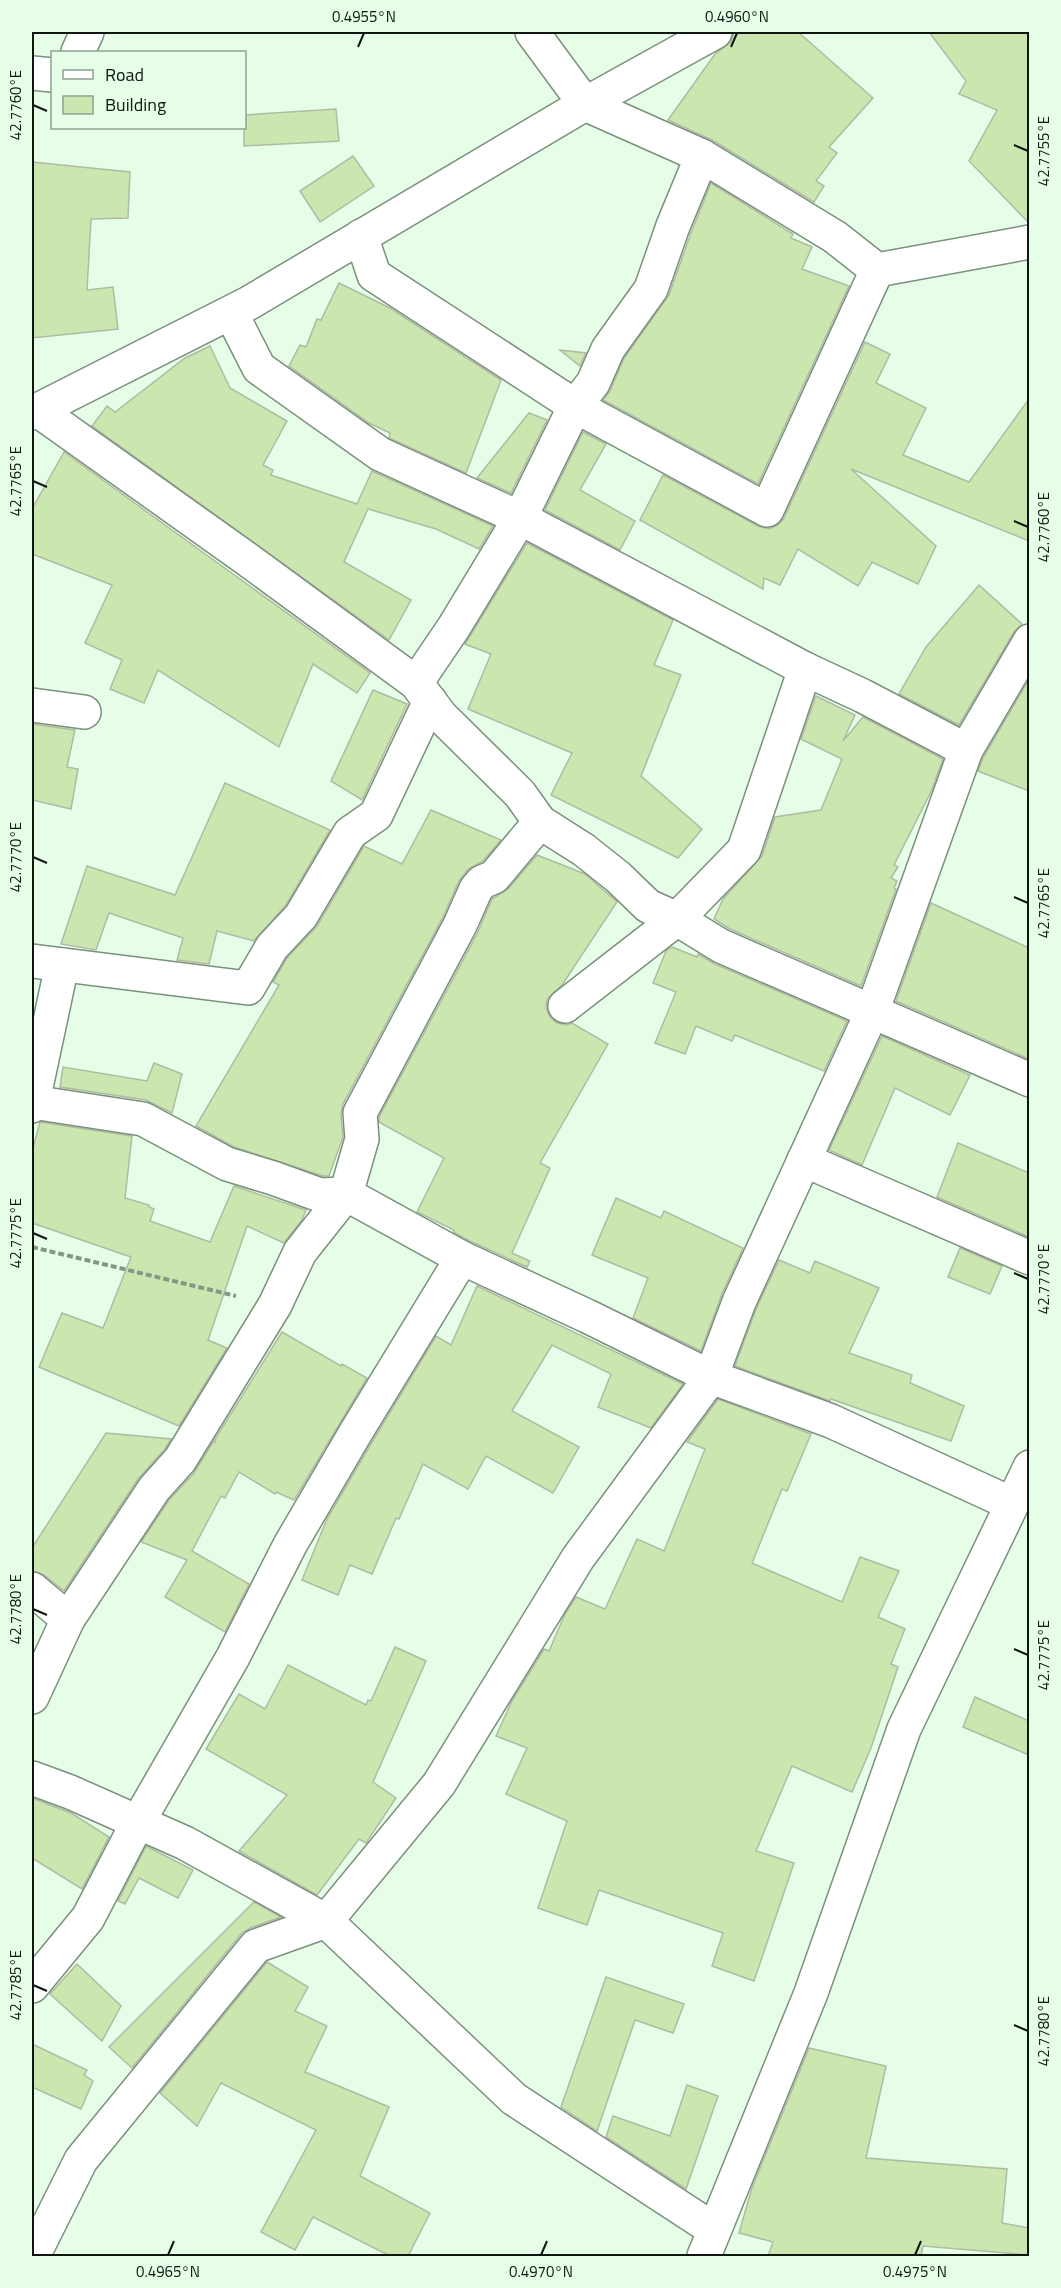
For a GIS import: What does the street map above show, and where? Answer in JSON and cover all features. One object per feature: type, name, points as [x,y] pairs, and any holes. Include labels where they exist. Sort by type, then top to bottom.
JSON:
[{"type":"street","points":[[78,51],[87,32]]},
{"type":"street","points":[[532,32],[585,104],[702,156],[835,237],[877,270],[1029,242]]},
{"type":"street","points":[[715,32],[585,104],[231,314],[35,412],[244,557],[423,692],[441,717],[520,794],[540,822],[584,850],[618,877],[648,906],[677,919],[721,946],[1029,1080]]},
{"type":"street","points":[[32,73],[51,75]]},
{"type":"street","points":[[32,1778],[70,1792],[185,1843],[326,1921],[514,2099],[709,2243],[811,1993],[904,1729],[1024,1481],[831,1421],[711,1377],[462,1258],[346,1194],[320,1195],[227,1164],[143,1119],[32,1104],[47,963],[248,988],[272,947],[301,916],[350,833],[375,815],[423,692],[454,627],[520,518],[575,406],[593,383],[608,349],[651,289],[673,226],[702,156]]},
{"type":"street","points":[[361,237],[375,275],[575,406],[767,510],[877,270]]},
{"type":"street","points":[[231,314],[259,368],[380,454],[520,518],[805,669],[863,696],[966,750]]},
{"type":"street","points":[[33,2256],[81,2160],[256,1946],[326,1921],[440,1784],[578,1558],[711,1377],[739,1302],[872,1012],[966,750],[1029,641]]},
{"type":"street","points":[[565,1006],[677,919],[744,850],[805,669]]},
{"type":"street","points":[[32,705],[84,712]]},
{"type":"street","points":[[32,1697],[68,1619],[154,1489],[180,1460],[275,1305],[300,1252],[346,1194],[362,1139],[360,1113],[460,925],[470,901],[482,882],[494,877],[540,822]]},
{"type":"street","points":[[804,1160],[1029,1258]]},
{"type":"street","points":[[32,1986],[88,1918],[138,1822],[233,1657],[290,1545],[462,1258]]},
{"type":"street","points":[[32,1588],[68,1619]]},
{"type":"path","points":[[32,1247],[275,1305]]},
{"type":"building","points":[[734,32],[798,32],[873,98],[829,147],[837,153],[816,181],[824,186],[814,202],[712,140],[668,120],[715,54],[731,42]]},
{"type":"building","points":[[929,32],[1029,32],[1029,223],[969,161],[997,110],[959,94],[966,81]]},
{"type":"building","points":[[336,109],[339,141],[244,146],[246,115]]},
{"type":"building","points":[[353,156],[374,186],[320,222],[300,191]]},
{"type":"building","points":[[32,162],[130,172],[128,218],[91,219],[87,290],[113,287],[118,329],[32,338]]},
{"type":"building","points":[[711,183],[793,234],[791,238],[812,247],[802,269],[849,286],[758,484],[603,400],[610,391],[624,358],[669,295]]},
{"type":"building","points":[[339,283],[390,308],[501,380],[466,473],[389,438],[390,433],[369,423],[289,366],[300,345],[306,347],[317,319],[321,320]]},
{"type":"building","points":[[865,342],[890,354],[876,383],[926,408],[903,455],[969,482],[1029,399],[1029,541],[851,469],[936,546],[918,584],[872,562],[858,586],[798,549],[780,585],[764,578],[763,589],[640,520],[663,475],[758,526],[769,529],[778,525],[784,518]]},
{"type":"building","points":[[210,346],[230,388],[287,421],[263,465],[273,470],[271,475],[357,504],[372,471],[493,526],[479,549],[436,529],[368,509],[344,562],[411,600],[389,640],[92,426],[107,406],[115,412],[185,358]]},
{"type":"building","points":[[560,350],[586,353],[580,366]]},
{"type":"building","points":[[529,413],[547,420],[511,493],[477,478]]},
{"type":"building","points":[[583,432],[606,444],[580,490],[635,521],[620,550],[545,510]]},
{"type":"building","points":[[64,452],[370,673],[357,693],[313,664],[279,747],[158,670],[144,703],[110,689],[122,660],[85,643],[112,585],[32,554],[32,509]]},
{"type":"building","points":[[527,543],[673,620],[654,665],[681,675],[641,776],[702,829],[678,858],[551,795],[572,753],[468,709],[491,654],[465,644]]},
{"type":"building","points":[[979,585],[1022,624],[1014,632],[959,725],[899,694],[926,647]]},
{"type":"building","points":[[1029,679],[1029,791],[978,771],[983,758]]},
{"type":"building","points":[[373,690],[407,704],[362,800],[331,781]]},
{"type":"building","points":[[816,696],[855,715],[843,741],[863,717],[943,759],[931,792],[894,865],[898,867],[891,878],[897,881],[894,888],[896,889],[861,986],[730,929],[714,919],[723,899],[762,856],[775,817],[821,810],[842,759],[801,739]]},
{"type":"building","points":[[32,724],[75,730],[67,767],[78,769],[71,809],[32,800]]},
{"type":"building","points":[[225,783],[330,830],[286,905],[254,941],[217,931],[209,964],[177,960],[183,938],[109,913],[96,950],[61,944],[87,866],[175,895]]},
{"type":"building","points":[[431,810],[501,840],[483,861],[468,869],[459,881],[443,917],[343,1104],[341,1114],[343,1137],[329,1176],[234,1147],[196,1126],[279,985],[273,982],[287,958],[317,926],[364,846],[402,864]]},
{"type":"building","points":[[537,855],[585,874],[617,902],[562,985],[547,999],[546,1008],[550,1017],[557,1023],[567,1025],[572,1023],[608,1044],[540,1163],[550,1168],[512,1253],[530,1261],[527,1267],[470,1241],[453,1232],[454,1230],[417,1212],[444,1158],[379,1122],[379,1117],[477,934],[492,899],[508,889]]},
{"type":"building","points":[[931,903],[1029,948],[1029,1059],[896,1001]]},
{"type":"building","points":[[672,947],[697,957],[698,954],[713,963],[847,1021],[824,1071],[735,1035],[732,1041],[696,1026],[685,1054],[655,1043],[676,992],[653,983],[666,951]]},
{"type":"building","points":[[882,1036],[970,1075],[950,1115],[895,1088],[862,1165],[829,1150]]},
{"type":"building","points":[[154,1063],[182,1074],[172,1113],[146,1100],[60,1087],[63,1067],[147,1081]]},
{"type":"building","points":[[40,1122],[132,1136],[125,1198],[149,1205],[154,1209],[150,1221],[210,1242],[234,1186],[306,1210],[302,1220],[284,1243],[247,1226],[208,1340],[227,1348],[179,1426],[39,1367],[62,1313],[103,1328],[131,1257],[32,1223],[32,1152]]},
{"type":"building","points":[[958,1143],[1029,1173],[1029,1237],[937,1197]]},
{"type":"building","points":[[616,1198],[661,1218],[664,1211],[743,1248],[722,1294],[701,1351],[633,1318],[648,1278],[592,1255]]},
{"type":"building","points":[[960,1248],[1002,1266],[990,1294],[948,1277]]},
{"type":"building","points":[[779,1260],[810,1273],[815,1261],[879,1288],[849,1353],[912,1375],[910,1383],[964,1406],[951,1441],[831,1399],[830,1401],[735,1366],[756,1309]]},
{"type":"building","points":[[477,1286],[683,1384],[651,1428],[598,1407],[611,1374],[552,1345],[512,1411],[579,1447],[553,1493],[486,1456],[468,1489],[423,1464],[372,1574],[350,1565],[338,1595],[302,1580],[327,1519],[372,1442],[436,1336],[451,1345]]},
{"type":"building","points":[[282,1332],[341,1366],[342,1364],[367,1378],[294,1500],[276,1492],[275,1494],[239,1472],[225,1498],[221,1496],[192,1551],[249,1584],[225,1632],[165,1597],[187,1560],[141,1542],[169,1500],[194,1473],[213,1442],[216,1442],[214,1441]]},
{"type":"building","points":[[718,1399],[811,1434],[787,1491],[782,1489],[752,1563],[842,1602],[860,1557],[899,1571],[878,1617],[905,1629],[891,1664],[898,1667],[871,1748],[852,1792],[792,1766],[756,1851],[794,1863],[754,1981],[712,1966],[723,1933],[599,1890],[587,1925],[538,1908],[567,1821],[506,1794],[527,1748],[496,1736],[512,1701],[544,1649],[549,1651],[565,1614],[576,1597],[605,1609],[637,1539],[664,1551],[705,1449],[687,1442]]},
{"type":"building","points":[[106,1433],[171,1439],[138,1479],[64,1591],[44,1575],[32,1571],[32,1548]]},
{"type":"building","points":[[395,1647],[426,1661],[373,1782],[396,1798],[366,1843],[359,1839],[317,1895],[239,1851],[287,1795],[206,1749],[239,1694],[265,1709],[288,1665],[366,1705],[368,1700],[371,1701]]},
{"type":"building","points":[[975,1697],[1029,1721],[1029,1755],[963,1727]]},
{"type":"building","points":[[32,1798],[71,1813],[109,1837],[82,1889],[32,1858]]},
{"type":"building","points":[[146,1846],[193,1870],[178,1898],[139,1878],[125,1904],[118,1901]]},
{"type":"building","points":[[254,1902],[281,1917],[250,1928],[241,1934],[132,2068],[109,2047]]},
{"type":"building","points":[[267,1962],[308,1987],[295,2011],[327,2026],[305,2072],[389,2107],[360,2176],[430,2213],[408,2256],[390,2256],[313,2217],[295,2250],[261,2232],[316,2130],[221,2083],[197,2126],[160,2093]]},
{"type":"building","points":[[77,1964],[121,2006],[102,2041],[50,1994]]},
{"type":"building","points":[[606,1977],[684,2004],[673,2033],[635,2020],[597,2131],[561,2107]]},
{"type":"building","points":[[32,2044],[87,2070],[84,2075],[93,2081],[81,2109],[32,2087]]},
{"type":"building","points":[[809,2048],[886,2066],[866,2158],[1007,2169],[1002,2223],[1029,2228],[1029,2255],[923,2246],[921,2256],[768,2256],[773,2242],[739,2233],[752,2188]]},
{"type":"building","points":[[687,2085],[718,2096],[686,2189],[606,2137],[613,2116],[670,2136]]}]
